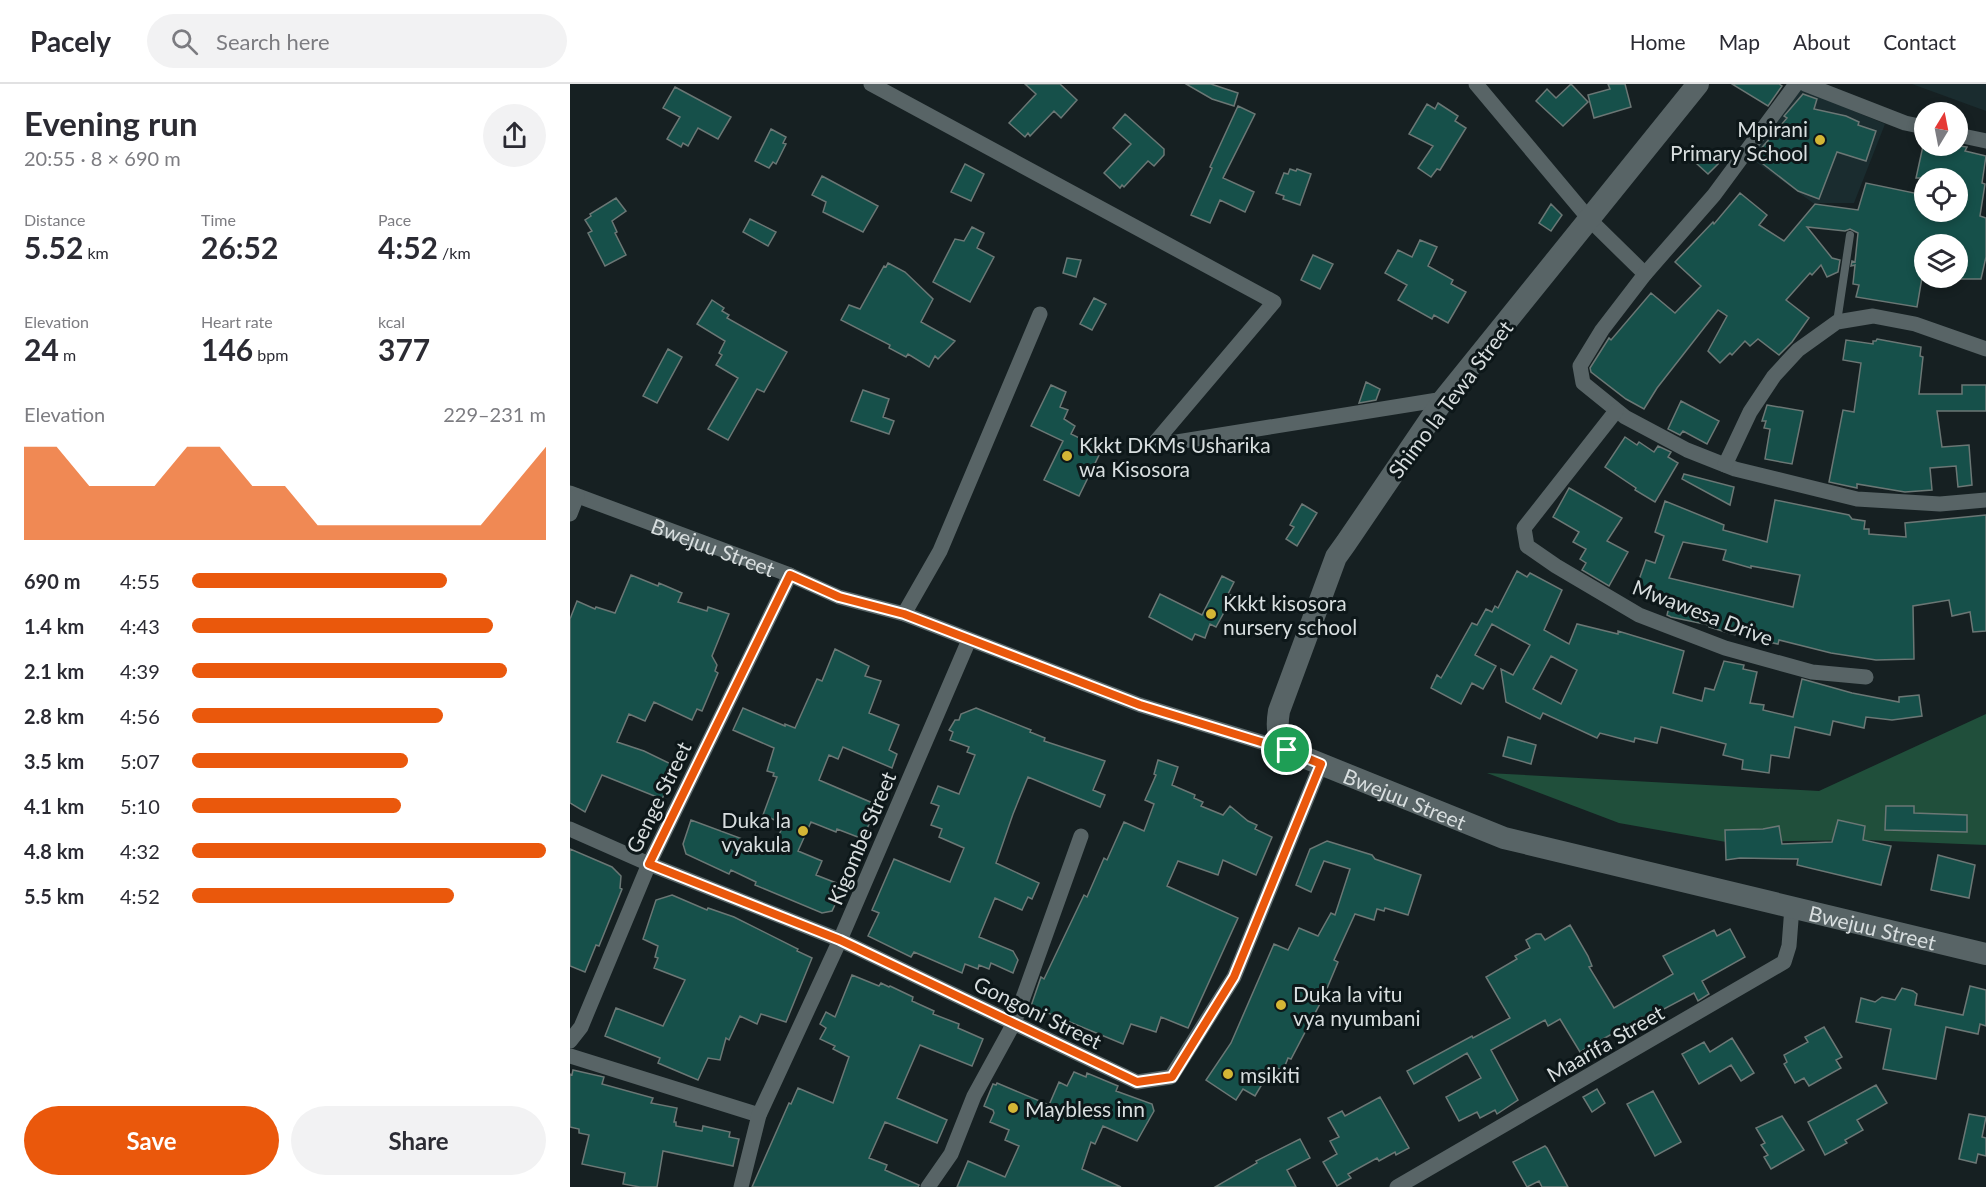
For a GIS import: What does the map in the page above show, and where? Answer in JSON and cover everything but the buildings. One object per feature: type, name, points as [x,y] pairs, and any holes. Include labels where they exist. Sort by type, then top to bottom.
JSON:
[{"type":"street","points":[[871,84],[1274,302],[1152,446],[1444,399]]},
{"type":"street","points":[[1476,84],[1590,220],[1645,274]]},
{"type":"street","name":"Shimo la Tewa Street","points":[[1287,750],[1281,741],[1277,726],[1279,711],[1336,557],[1444,399],[1698,84]]},
{"type":"street","points":[[1796,84],[1714,195],[1645,274],[1602,330],[1580,366],[1583,383],[1616,411],[1687,450],[1735,470],[1857,499],[1940,504],[1986,500]]},
{"type":"street","points":[[1805,84],[1914,125]]},
{"type":"street","points":[[1968,137],[1986,141]]},
{"type":"street","points":[[904,614],[940,551],[1040,314]]},
{"type":"street","points":[[1725,465],[1750,412],[1774,376],[1798,350],[1837,322],[1873,316],[1916,324],[1986,349]]},
{"type":"street","name":"Mwawesa Drive","points":[[1616,411],[1524,528],[1527,546],[1556,566],[1649,619],[1725,648],[1812,672],[1866,677]]},
{"type":"street","points":[[570,514],[574,494]]},
{"type":"street","name":"Bwejuu Street","points":[[574,494],[790,575],[839,597],[904,614],[1140,705],[1287,750],[1504,838],[1986,954]]},
{"type":"street","name":"Genge Street","points":[[570,1041],[581,1027],[649,864],[790,575]]},
{"type":"street","name":"Kigombe Street","points":[[741,1187],[759,1115],[840,940],[969,640]]},
{"type":"street","name":"Gongoni Street","points":[[570,829],[649,864],[840,940],[1137,1082],[1172,1077],[1234,977],[1321,764]]},
{"type":"street","points":[[928,1187],[951,1154],[974,1096],[1014,1023],[1081,837]]},
{"type":"street","name":"Maarifa Street","points":[[1397,1187],[1784,962],[1789,946],[1792,908]]},
{"type":"street","points":[[570,1056],[759,1115]]},
{"type":"lane","points":[[1837,322],[1850,235]]},
{"type":"shaded area","points":[[1912,84],[1986,84],[1986,111],[1968,104],[1968,102],[1961,102]]},
{"type":"shaded area","name":"Mpirani Primary School","points":[[1801,89],[1885,124],[1854,203],[1813,203],[1749,157]]},
{"type":"green space","points":[[1986,714],[1986,845],[1864,840],[1726,842],[1619,823],[1487,773],[1819,791]]},
{"type":"place","name":"Mpirani Primary School","points":[[1820,140]]},
{"type":"place","name":"Kkkt DKMs Usharika wa Kisosora","points":[[1067,456]]},
{"type":"place","name":"Kkkt kisosora nursery school","points":[[1211,614]]},
{"type":"place","name":"Duka la vyakula","points":[[803,831]]},
{"type":"place","name":"Duka la vitu vya nyumbani","points":[[1281,1005]]},
{"type":"place","name":"msikiti","points":[[1228,1074]]},
{"type":"place","name":"Maybless inn","points":[[1013,1108]]},
{"type":"route","points":[[790,575],[839,597],[904,614],[1140,705],[1287,750],[1321,764],[1234,977],[1172,1077],[1137,1082],[840,940],[649,864],[790,575]]}]
